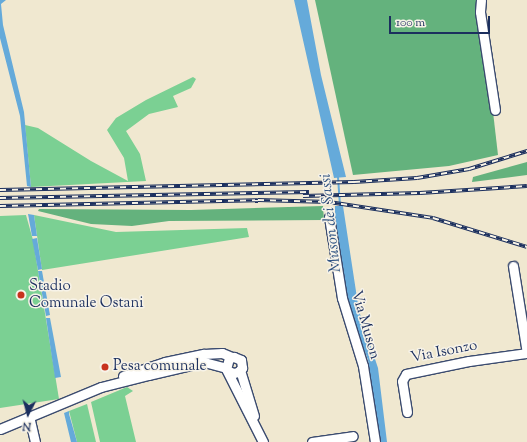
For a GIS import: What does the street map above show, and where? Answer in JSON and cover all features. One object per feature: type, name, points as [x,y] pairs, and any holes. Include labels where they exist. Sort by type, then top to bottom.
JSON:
[{"type":"street","points":[[481,0],[480,12],[495,110]]},
{"type":"street","name":"Via Muson","points":[[329,217],[342,298],[363,366],[374,442]]},
{"type":"street","name":"Via Isonzo","points":[[407,412],[402,381],[406,374],[469,361],[527,353],[513,266]]},
{"type":"street","points":[[0,429],[101,387],[126,374],[185,358],[216,353],[241,360],[240,370],[255,425]]},
{"type":"street","points":[[232,357],[227,360],[227,369],[239,398],[263,442]]},
{"type":"street","points":[[185,358],[188,361],[207,359],[233,373],[240,370]]},
{"type":"street","points":[[171,369],[184,362],[185,358]]},
{"type":"street","points":[[101,387],[171,369],[204,362],[212,362]]},
{"type":"street","points":[[29,416],[35,442]]},
{"type":"street","points":[[312,442],[353,436]]},
{"type":"green space","points":[[315,0],[480,0],[498,155],[449,166],[353,175]]},
{"type":"green space","points":[[193,77],[196,79],[191,88],[173,96],[178,107],[149,114],[126,131],[140,154],[146,181],[31,187],[25,125],[38,128],[91,161],[128,181],[124,158],[107,130],[116,118],[146,100]]},
{"type":"green space","points":[[527,162],[527,175],[472,182],[473,177]]},
{"type":"green space","points":[[323,206],[324,220],[169,221],[132,226],[91,224],[38,211],[39,209],[191,210]]},
{"type":"green space","name":"Stadio Comunale Ostani","points":[[26,215],[33,240],[59,399],[0,408],[0,216]]},
{"type":"green space","points":[[34,215],[116,232],[247,228],[249,237],[42,270]]},
{"type":"green space","points":[[127,387],[133,391],[125,396],[136,442],[100,442],[91,402]]},
{"type":"green space","points":[[87,404],[96,442],[77,442],[69,411]]},
{"type":"water","points":[[0,0],[6,0],[1,4],[3,25],[24,112],[31,187],[27,186],[20,116],[0,38]]},
{"type":"water","points":[[294,0],[307,0],[321,75],[346,177],[334,178]]},
{"type":"water","points":[[335,206],[343,206],[359,311],[378,368],[387,442],[378,442],[368,360],[349,309],[342,283],[335,224]]},
{"type":"water","points":[[28,214],[34,215],[37,236],[32,236]]},
{"type":"water","points":[[37,238],[42,269],[38,270],[32,239]]},
{"type":"water","points":[[38,271],[42,271],[50,315],[46,316]]},
{"type":"water","points":[[46,318],[50,318],[61,377],[55,378]]},
{"type":"water","points":[[69,411],[77,442],[71,442],[64,413]]},
{"type":"waterway","name":"Muson dei Sassi","points":[[338,177],[340,208]]},
{"type":"railway","points":[[0,190],[354,182],[417,178],[469,169],[527,151]]},
{"type":"railway","points":[[303,196],[420,193],[527,186]]},
{"type":"railway","points":[[0,198],[309,192]]},
{"type":"railway","points":[[0,206],[258,200],[329,202],[433,218],[527,247]]},
{"type":"place","name":"Stadio Comunale Ostani","points":[[21,295]]},
{"type":"place","name":"Pesa comunale","points":[[105,367]]}]
